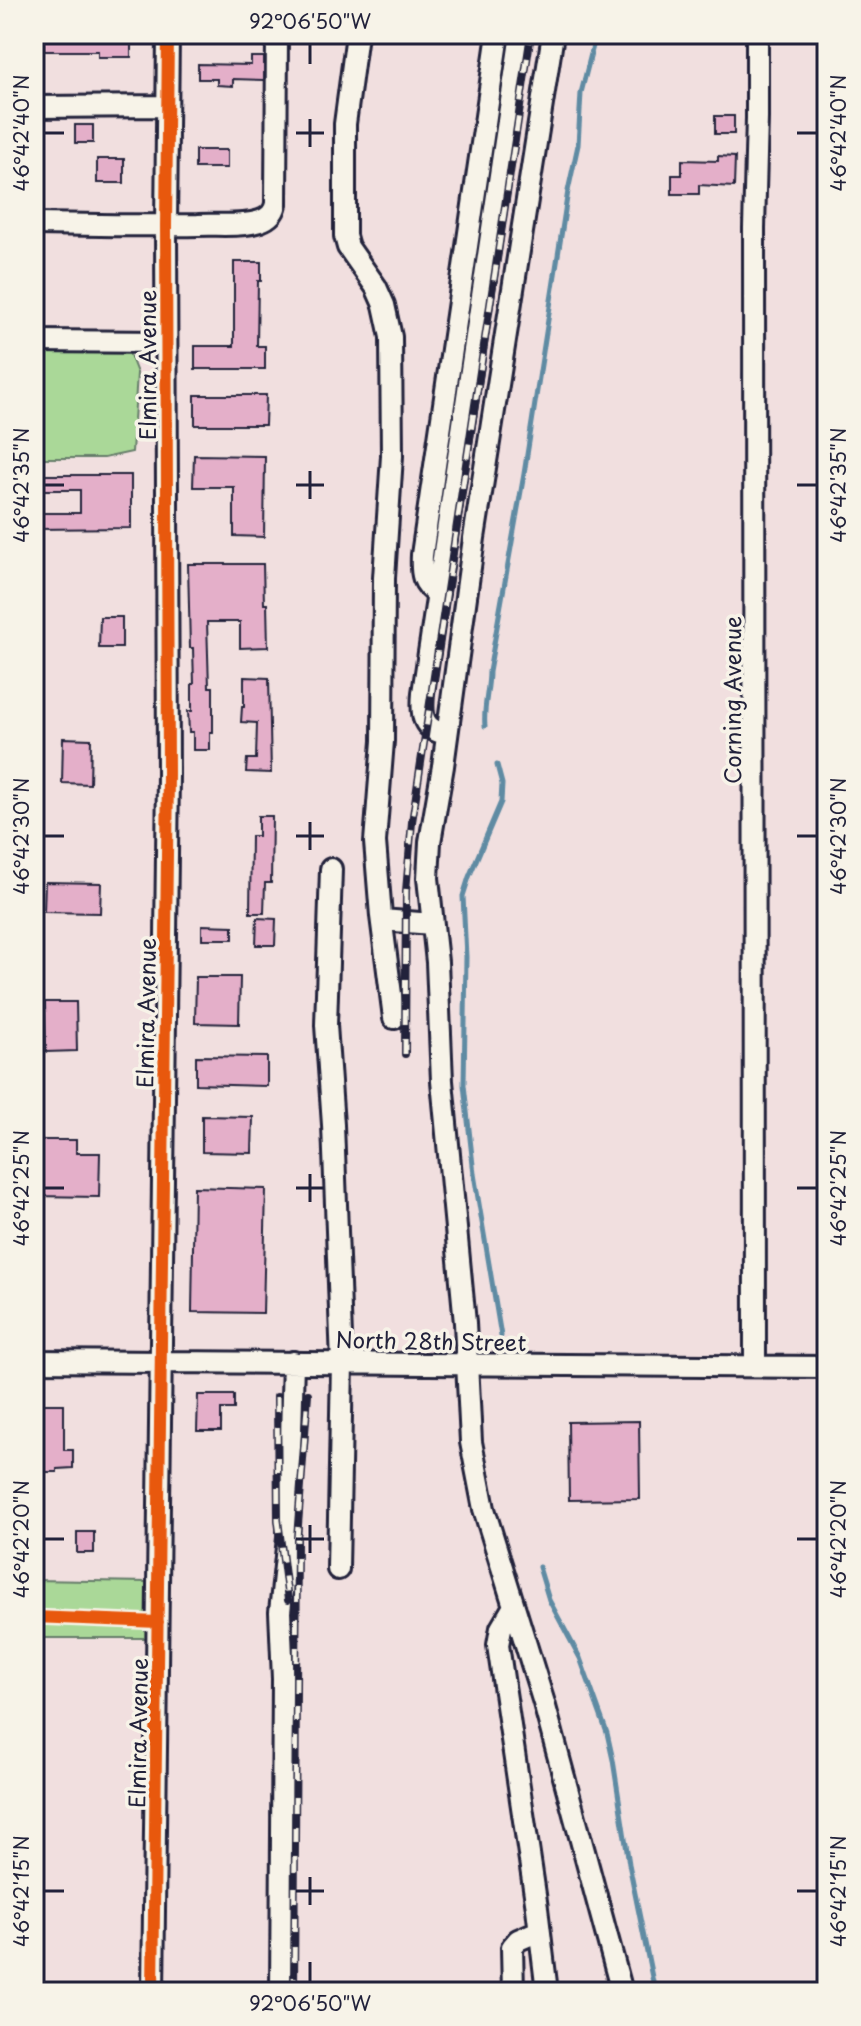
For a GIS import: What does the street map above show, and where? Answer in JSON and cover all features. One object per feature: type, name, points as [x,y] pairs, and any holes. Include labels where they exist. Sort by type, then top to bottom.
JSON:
[{"type":"street","name":"Elmira Avenue","points":[[153,1992],[168,774],[168,34]]},
{"type":"street","points":[[34,224],[245,224],[265,219],[273,213],[277,34]]},
{"type":"street","points":[[357,34],[345,124],[345,236],[348,247],[376,287],[384,305],[391,346],[392,456],[384,578],[383,741],[375,842],[394,1018]]},
{"type":"street","points":[[438,594],[428,587],[422,577],[422,555],[498,34]]},
{"type":"street","points":[[447,734],[429,726],[422,710],[521,34]]},
{"type":"street","points":[[553,34],[474,538],[428,862],[437,962],[442,1081],[465,1323],[471,1442],[484,1509],[544,1703],[622,1992]]},
{"type":"street","name":"Corning Avenue","points":[[755,1366],[754,228],[757,34]]},
{"type":"street","points":[[34,107],[167,106]]},
{"type":"street","points":[[34,341],[166,342]]},
{"type":"street","points":[[331,869],[326,1025],[342,1363],[338,1569]]},
{"type":"street","points":[[382,920],[432,924]]},
{"type":"street","name":"North 28th Street","points":[[34,1361],[827,1367]]},
{"type":"street","points":[[281,1992],[283,1679],[280,1612],[288,1538],[293,1362]]},
{"type":"street","points":[[514,1606],[501,1628],[498,1645],[547,1992]]},
{"type":"street","points":[[513,1992],[512,1947],[518,1940],[539,1931]]},
{"type":"green space","points":[[125,342],[137,373],[132,452],[104,458],[34,458],[34,343]]},
{"type":"green space","points":[[34,1580],[148,1582],[147,1638],[34,1638]]},
{"type":"building","points":[[44,34],[77,34],[77,39],[131,39],[131,57],[98,57],[98,51],[44,51]]},
{"type":"building","points":[[251,57],[264,57],[264,80],[233,79],[233,86],[217,85],[217,79],[198,79],[198,64],[251,65]]},
{"type":"building","points":[[715,116],[734,116],[734,134],[715,134]]},
{"type":"building","points":[[75,125],[93,125],[93,143],[75,143]]},
{"type":"building","points":[[195,150],[227,150],[227,168],[195,168]]},
{"type":"building","points":[[718,156],[735,157],[734,187],[699,185],[699,194],[672,194],[672,175],[682,175],[682,160],[718,161]]},
{"type":"building","points":[[97,159],[124,159],[124,183],[97,183]]},
{"type":"building","points":[[234,262],[261,262],[257,346],[265,346],[265,369],[195,369],[195,346],[234,346]]},
{"type":"building","points":[[195,395],[266,395],[265,425],[195,425]]},
{"type":"building","points":[[194,455],[265,456],[264,537],[234,536],[234,487],[193,487]]},
{"type":"building","points":[[34,475],[131,475],[131,528],[34,529],[34,513],[80,513],[80,490],[34,490]]},
{"type":"building","points":[[188,564],[263,564],[268,647],[240,648],[240,622],[207,622],[209,687],[213,687],[210,750],[193,750],[193,732],[189,732],[188,711],[192,711],[194,684]]},
{"type":"building","points":[[100,617],[122,617],[122,648],[99,648]]},
{"type":"building","points":[[244,677],[269,678],[271,773],[246,772],[247,759],[256,759],[257,723],[241,722]]},
{"type":"building","points":[[63,738],[91,739],[90,784],[62,783]]},
{"type":"building","points":[[258,816],[272,816],[271,883],[265,883],[264,913],[250,913],[251,836],[258,836]]},
{"type":"building","points":[[45,882],[101,883],[100,913],[44,912]]},
{"type":"building","points":[[257,918],[276,919],[275,945],[256,945]]},
{"type":"building","points":[[202,925],[233,926],[233,939],[202,939]]},
{"type":"building","points":[[196,977],[240,977],[239,1024],[195,1023]]},
{"type":"building","points":[[45,1002],[76,1002],[77,1051],[46,1052]]},
{"type":"building","points":[[196,1056],[267,1057],[267,1086],[196,1084]]},
{"type":"building","points":[[202,1116],[253,1117],[252,1153],[202,1152]]},
{"type":"building","points":[[34,1140],[76,1140],[76,1153],[100,1153],[99,1197],[34,1196]]},
{"type":"building","points":[[194,1187],[266,1189],[263,1313],[192,1312]]},
{"type":"building","points":[[198,1395],[234,1395],[234,1409],[221,1409],[221,1431],[197,1431]]},
{"type":"building","points":[[42,1404],[64,1404],[64,1450],[73,1450],[73,1468],[41,1472]]},
{"type":"building","points":[[639,1421],[640,1499],[569,1500],[568,1422]]},
{"type":"building","points":[[77,1532],[94,1532],[94,1553],[77,1553]]},
{"type":"waterway","points":[[485,726],[489,672],[578,145],[581,93],[596,34]]},
{"type":"waterway","points":[[497,765],[502,784],[501,802],[463,896],[466,957],[464,1085],[474,1174],[501,1336]]},
{"type":"waterway","points":[[539,1567],[549,1600],[580,1658],[607,1733],[655,1992]]},
{"type":"railway","points":[[405,1054],[406,891],[412,822],[531,34]]},
{"type":"railway","points":[[294,1992],[297,1538],[308,1394]]},
{"type":"railway","points":[[277,1397],[278,1520],[288,1600]]},
{"type":"cycle path","points":[[153,1992],[168,774],[168,34]]},
{"type":"cycle path","points":[[34,1617],[158,1622]]}]
